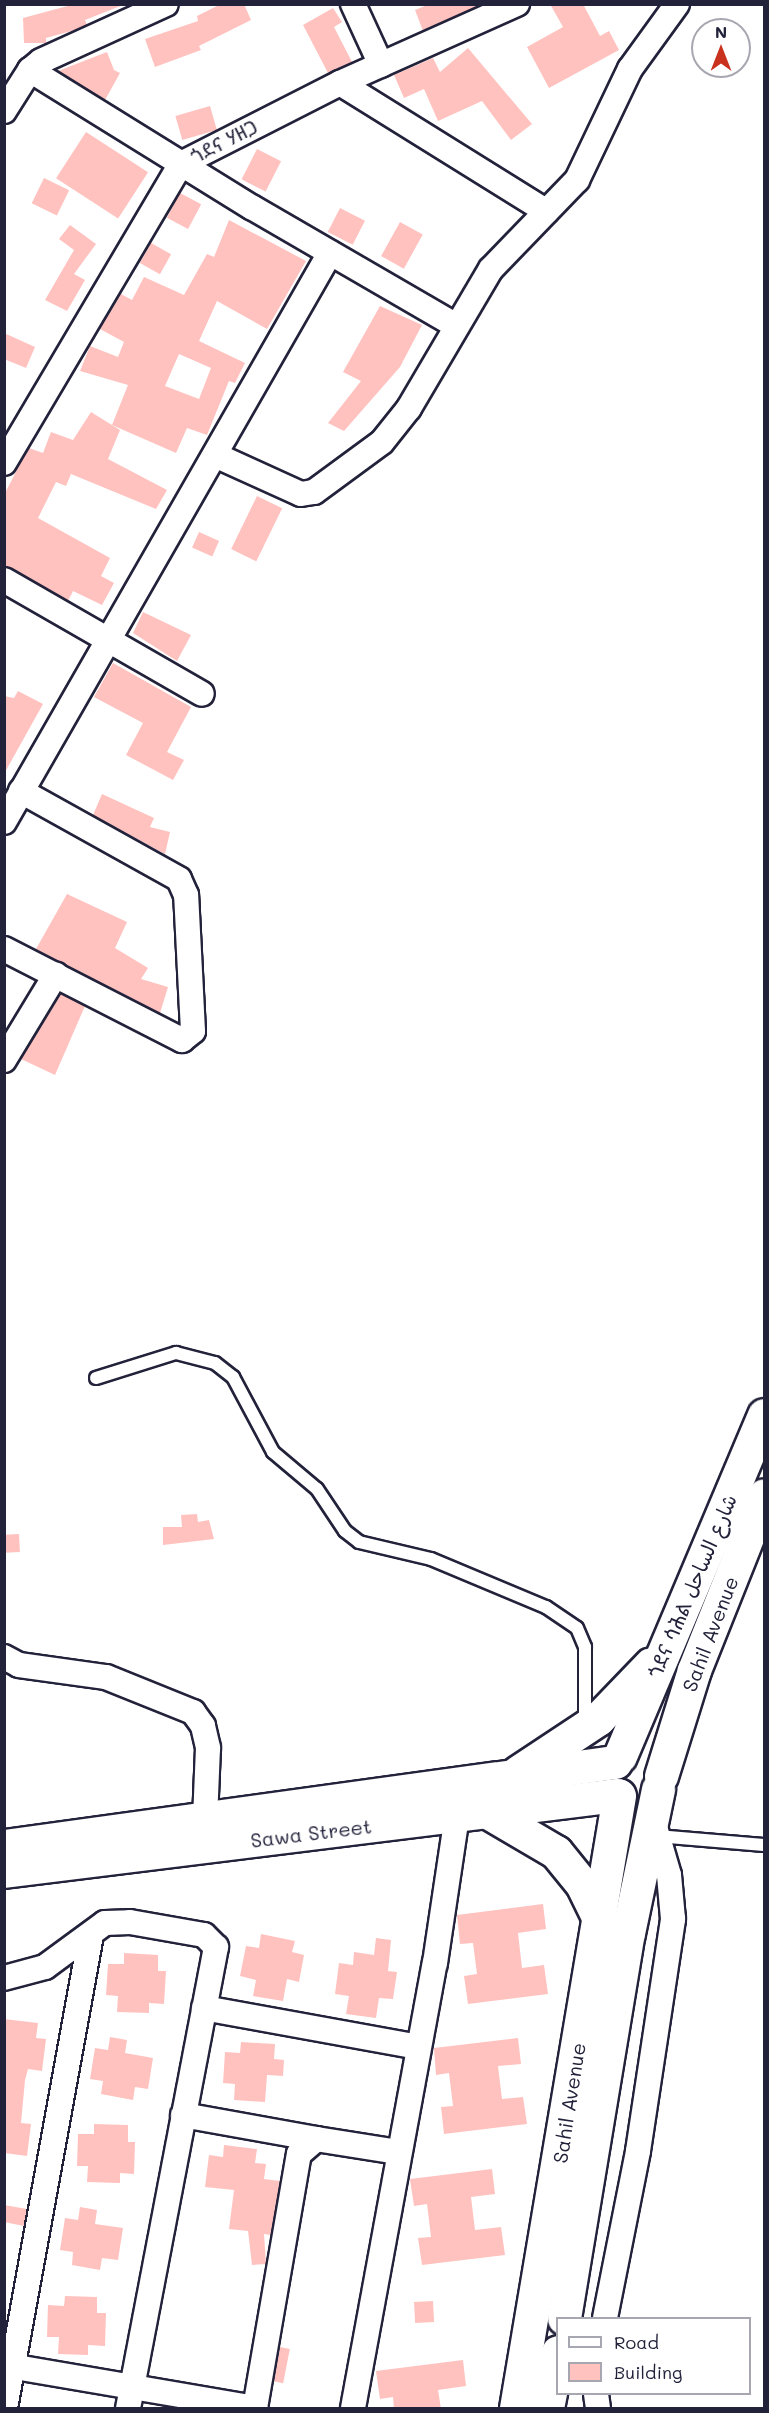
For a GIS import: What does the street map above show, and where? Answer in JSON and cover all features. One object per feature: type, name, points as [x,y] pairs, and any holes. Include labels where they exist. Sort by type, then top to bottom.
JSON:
[{"type":"main road","name":"ጎደና ሳሕል شارع الساحل","points":[[618,1759],[765,1415]]},
{"type":"main road","name":"Sahil Avenue","points":[[564,2317],[628,1933],[657,1805],[718,1610],[765,1495]]},
{"type":"main road","points":[[687,1598],[718,1610]]},
{"type":"main road","points":[[518,1772],[585,1728],[666,1648]]},
{"type":"main road","name":"Sawa Street","points":[[4,1846],[618,1759],[635,1751],[650,1756],[657,1805],[618,1795],[4,1871]]},
{"type":"main road","name":"Sahil Avenue","points":[[516,2409],[567,2123],[597,1915],[618,1795],[610,1779],[618,1759]]},
{"type":"main road","points":[[471,1813],[556,1852],[582,1884],[597,1915]]},
{"type":"main road","points":[[547,2409],[556,2362]]},
{"type":"street","points":[[4,111],[30,70],[166,4]]},
{"type":"street","points":[[353,4],[381,65]]},
{"type":"street","name":"ጎደና ሃዘጋ","points":[[4,463],[181,164],[340,83],[517,4]]},
{"type":"street","points":[[215,455],[288,492],[314,492],[382,442],[409,408],[455,325],[491,269],[577,180],[630,69],[677,4]]},
{"type":"street","points":[[30,70],[181,164],[455,325]]},
{"type":"street","points":[[340,83],[546,211]]},
{"type":"street","points":[[4,822],[330,253]]},
{"type":"street","points":[[4,580],[202,694]]},
{"type":"street","points":[[4,949],[182,1040],[193,1031],[186,895],[179,879],[21,791]]},
{"type":"street","points":[[4,1060],[56,974]]},
{"type":"street","points":[[4,1657],[19,1665],[106,1677],[193,1712],[203,1726],[208,1748],[205,1819]]},
{"type":"street","points":[[605,2317],[638,2151],[673,1918],[669,1875],[657,1805]]},
{"type":"street","points":[[353,2409],[418,2047],[471,1813]]},
{"type":"street","points":[[4,1978],[45,1967],[105,1923],[130,1922],[204,1935],[216,1947],[130,2398]]},
{"type":"street","points":[[5,2409],[8,2366],[91,1935]]},
{"type":"street","points":[[204,2008],[418,2047]]},
{"type":"street","points":[[183,2115],[398,2152]]},
{"type":"street","points":[[8,2366],[130,2398],[255,2408],[299,2154],[316,2139]]},
{"type":"lane","points":[[96,1378],[176,1353],[215,1363],[233,1377],[273,1452],[317,1489],[345,1531],[359,1542],[431,1559],[546,1607],[577,1628],[585,1647],[585,1728]]},
{"type":"lane","points":[[657,1805],[765,1845]]},
{"type":"building","points":[[75,4],[123,5],[85,20],[87,25],[46,38],[46,43],[24,43],[23,18]]},
{"type":"building","points":[[221,4],[244,4],[251,20],[199,46],[201,50],[155,67],[145,39],[198,21],[197,16]]},
{"type":"building","points":[[430,4],[476,4],[476,7],[423,31],[415,10]]},
{"type":"building","points":[[550,4],[583,4],[600,36],[609,31],[619,50],[549,88],[527,47],[563,27]]},
{"type":"building","points":[[333,8],[342,22],[334,27],[352,62],[328,73],[303,25]]},
{"type":"building","points":[[468,48],[532,124],[511,140],[482,101],[438,121],[424,89],[404,98],[394,75],[433,58],[440,72]]},
{"type":"building","points":[[107,52],[114,70],[120,73],[105,100],[58,71]]},
{"type":"building","points":[[210,106],[217,130],[182,140],[175,116]]},
{"type":"building","points":[[86,132],[148,172],[118,218],[56,178]]},
{"type":"building","points":[[257,149],[281,161],[266,192],[242,179]]},
{"type":"building","points":[[44,178],[69,190],[57,215],[32,203]]},
{"type":"building","points":[[180,193],[201,204],[188,229],[167,218]]},
{"type":"building","points":[[340,208],[365,221],[353,245],[328,232]]},
{"type":"building","points":[[229,220],[306,261],[267,329],[217,301],[199,341],[245,363],[235,383],[229,381],[207,435],[187,428],[176,453],[112,425],[128,385],[80,371],[90,346],[118,357],[124,342],[100,329],[121,294],[132,300],[144,277],[184,295],[207,254],[214,257]],"holes":[[[179,354],[211,368],[199,399],[165,386]]]},
{"type":"building","points":[[400,222],[423,235],[404,269],[381,256]]},
{"type":"building","points":[[70,225],[96,244],[74,274],[85,280],[67,311],[45,300],[74,250],[59,239]]},
{"type":"building","points":[[151,243],[171,254],[160,274],[140,263]]},
{"type":"building","points":[[380,306],[422,325],[400,367],[344,431],[328,423],[361,381],[343,372]]},
{"type":"building","points":[[4,333],[35,347],[26,368],[4,359]]},
{"type":"building","points":[[91,412],[120,430],[108,459],[167,490],[156,509],[71,474],[66,486],[56,482],[38,518],[110,558],[101,576],[114,583],[102,605],[73,591],[68,601],[4,566],[4,495],[29,448],[43,453],[51,432],[73,440]]},
{"type":"building","points":[[257,496],[282,508],[256,561],[231,549]]},
{"type":"building","points":[[199,532],[219,541],[212,556],[192,548]]},
{"type":"building","points":[[143,612],[191,635],[177,661],[133,633]]},
{"type":"building","points":[[113,663],[191,707],[167,752],[184,760],[173,780],[126,755],[143,723],[94,697]]},
{"type":"building","points":[[18,691],[43,704],[4,774],[4,696],[14,698]]},
{"type":"building","points":[[102,794],[154,818],[150,827],[170,832],[165,854],[93,815]]},
{"type":"building","points":[[67,894],[127,922],[115,948],[148,968],[141,979],[168,987],[160,1013],[36,949]]},
{"type":"building","points":[[61,994],[85,1006],[55,1075],[21,1059]]},
{"type":"building","points":[[197,1514],[198,1522],[209,1520],[214,1539],[163,1545],[163,1527],[182,1527],[181,1515]]},
{"type":"building","points":[[19,1534],[20,1552],[5,1553],[4,1535]]},
{"type":"building","points":[[543,1904],[546,1929],[518,1933],[522,1968],[544,1965],[548,1994],[468,2004],[464,1976],[477,1974],[473,1943],[460,1944],[457,1915]]},
{"type":"building","points":[[261,1934],[295,1941],[292,1952],[304,1955],[299,1982],[287,1979],[283,2001],[253,1996],[256,1980],[240,1976],[246,1946],[259,1948]]},
{"type":"building","points":[[376,1938],[391,1940],[388,1971],[397,1972],[393,1999],[379,1998],[376,2018],[346,2014],[349,1996],[335,1994],[339,1963],[353,1965],[354,1952],[374,1955]]},
{"type":"building","points":[[124,1953],[158,1955],[158,1971],[166,1971],[164,2004],[149,2003],[149,2013],[117,2012],[118,1996],[106,1995],[108,1964],[124,1964]]},
{"type":"building","points":[[4,2019],[38,2023],[36,2038],[46,2039],[42,2071],[28,2069],[25,2080],[21,2123],[31,2124],[27,2156],[4,2153]]},
{"type":"building","points":[[110,2037],[127,2040],[125,2053],[153,2058],[148,2089],[135,2087],[133,2100],[101,2094],[103,2081],[90,2079],[95,2048],[108,2050]]},
{"type":"building","points":[[518,2038],[521,2064],[498,2066],[502,2099],[523,2097],[527,2124],[444,2134],[441,2107],[453,2106],[449,2073],[436,2075],[434,2048]]},
{"type":"building","points":[[241,2042],[275,2044],[274,2059],[284,2060],[283,2076],[267,2075],[265,2102],[234,2100],[235,2084],[223,2083],[225,2052],[240,2053]]},
{"type":"building","points":[[94,2124],[128,2125],[128,2142],[135,2142],[134,2174],[120,2173],[120,2183],[87,2182],[88,2166],[77,2166],[78,2134],[94,2134]]},
{"type":"building","points":[[224,2145],[257,2149],[255,2163],[266,2164],[264,2179],[280,2181],[271,2235],[264,2234],[266,2264],[252,2265],[248,2231],[229,2229],[234,2190],[205,2187],[209,2155],[223,2157]]},
{"type":"building","points":[[492,2169],[495,2194],[471,2197],[475,2230],[501,2227],[505,2255],[422,2265],[418,2238],[431,2237],[427,2204],[414,2206],[410,2179]]},
{"type":"building","points":[[4,2205],[27,2209],[24,2226],[4,2222]]},
{"type":"building","points":[[80,2207],[97,2210],[95,2224],[123,2228],[118,2260],[102,2258],[100,2270],[72,2265],[73,2252],[60,2250],[65,2218],[78,2220]]},
{"type":"building","points":[[65,2296],[97,2297],[97,2313],[106,2313],[105,2346],[88,2345],[88,2355],[58,2354],[59,2337],[47,2337],[48,2305],[64,2306]]},
{"type":"building","points":[[433,2301],[434,2322],[415,2323],[414,2302]]},
{"type":"building","points":[[280,2347],[290,2349],[283,2383],[273,2381]]},
{"type":"building","points":[[463,2360],[466,2386],[438,2390],[441,2409],[394,2409],[393,2397],[380,2399],[376,2371]]}]
